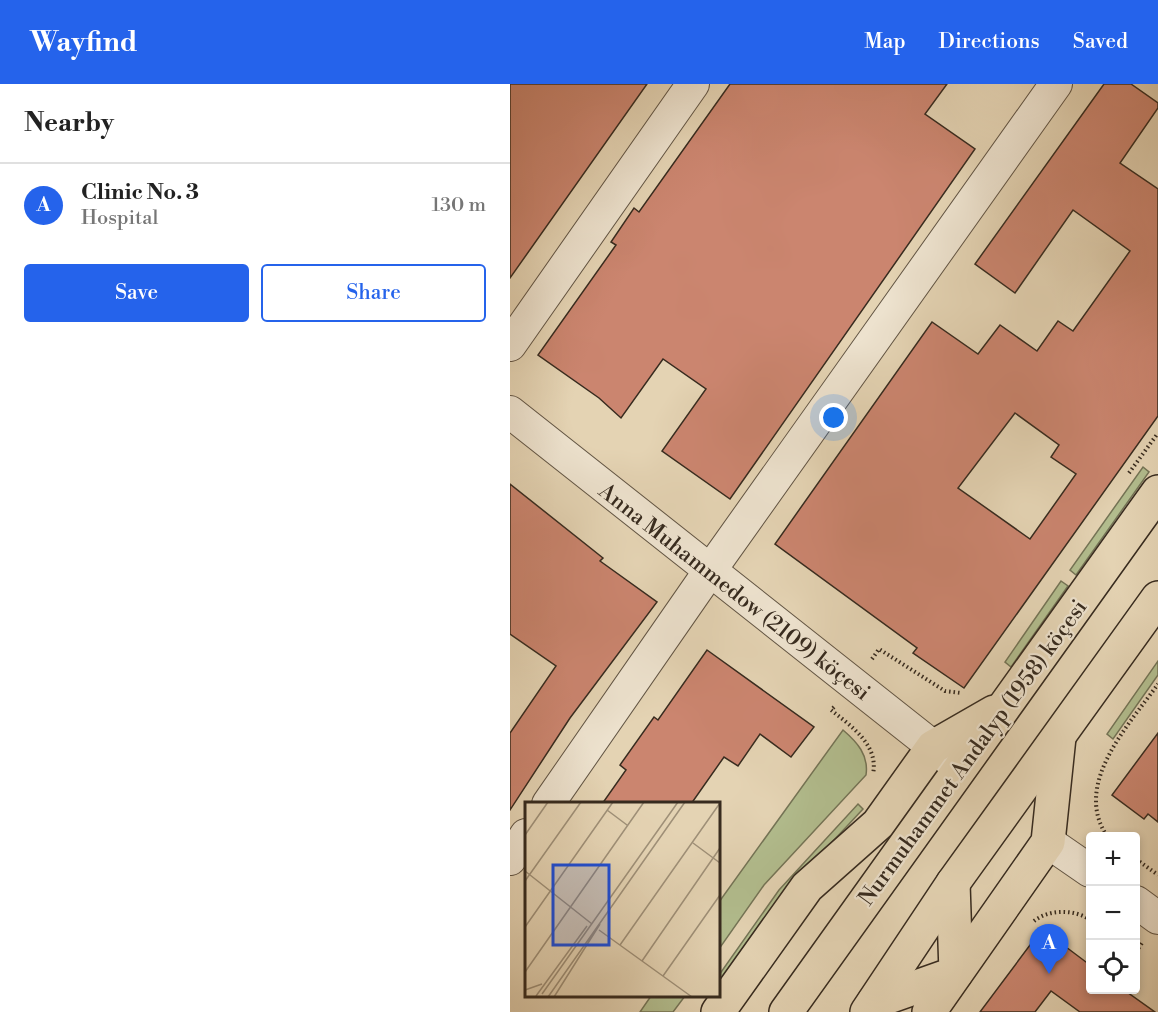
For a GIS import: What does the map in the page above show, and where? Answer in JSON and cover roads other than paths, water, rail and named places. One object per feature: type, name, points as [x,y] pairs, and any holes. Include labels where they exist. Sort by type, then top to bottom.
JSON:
[{"type":"main road","name":"Nurmuhammet Andalyp (1958) köçesi","points":[[786,1012],[1158,492]]},
{"type":"main road","points":[[871,1007],[953,883],[1158,598]]},
{"type":"main road","points":[[718,1012],[807,887],[878,824],[933,747],[1004,707]]},
{"type":"main road","points":[[929,1012],[1048,842],[1059,735]]},
{"type":"main road","points":[[953,883],[956,973]]},
{"type":"main road","points":[[871,1007],[956,973]]},
{"type":"street","points":[[510,345],[693,84]]},
{"type":"street","points":[[549,802],[709,572],[1056,84]]},
{"type":"street","name":"Anna Muhammedow (2109) köçesi","points":[[510,412],[709,572],[960,768]]},
{"type":"street","points":[[510,859],[525,836]]},
{"type":"street","points":[[1048,842],[1086,868]]},
{"type":"street","points":[[1140,905],[1158,918]]},
{"type":"place","name":"Clinic No. 3","points":[[1049,974]]}]
